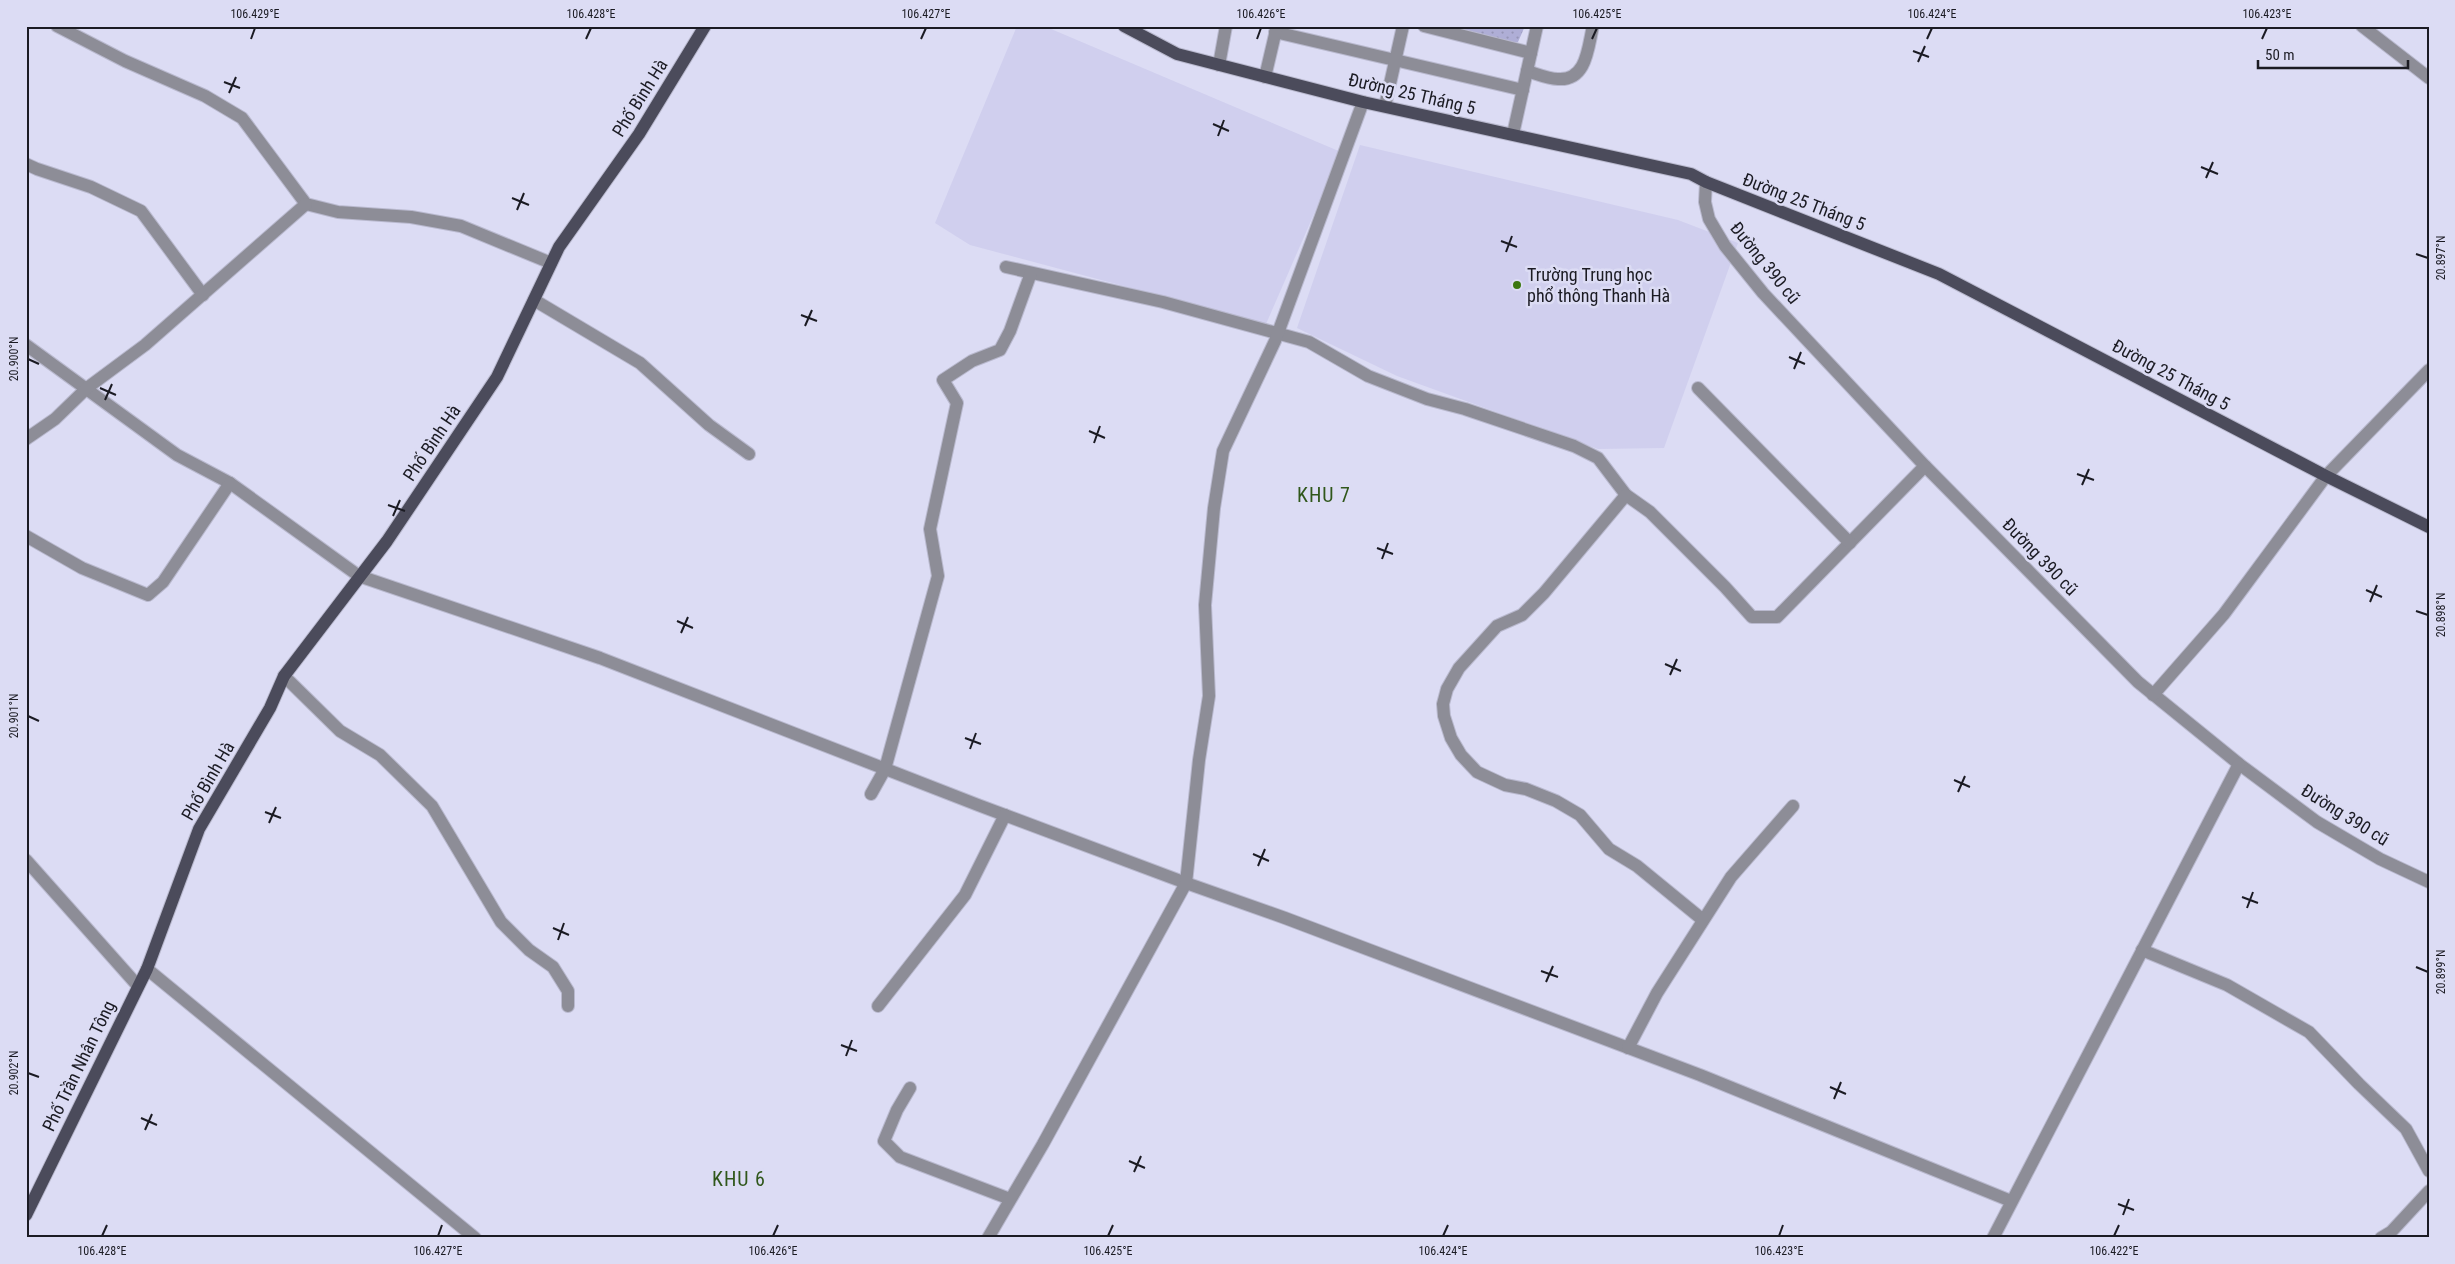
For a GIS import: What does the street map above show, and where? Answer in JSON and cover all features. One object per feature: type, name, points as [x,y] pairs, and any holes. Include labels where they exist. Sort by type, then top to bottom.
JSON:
[{"type":"main road","name":"Phố Bình Hà","points":[[138,986],[147,969],[199,829],[270,708],[284,676],[387,541],[497,377],[559,247],[639,134],[705,26]]},
{"type":"main road","name":"Đường 25 Tháng 5","points":[[1124,26],[1178,54],[1219,65],[1363,102],[1676,169],[1939,274],[2326,476],[2429,527]]},
{"type":"main road","name":"Phố Trần Nhân Tông","points":[[26,1215],[138,986]]},
{"type":"street","points":[[57,26],[125,61],[206,96],[242,118],[306,204],[338,212],[411,217],[461,226],[551,264]]},
{"type":"street","points":[[1219,65],[1226,26]]},
{"type":"street","points":[[1385,106],[1403,26]]},
{"type":"street","points":[[1424,26],[1531,53]]},
{"type":"street","points":[[1513,134],[1537,26]]},
{"type":"street","points":[[1527,71],[1558,80],[1575,76],[1582,69],[1593,26]]},
{"type":"street","points":[[2362,26],[2429,78]]},
{"type":"street","points":[[1265,76],[1276,29],[1395,60],[1523,90]]},
{"type":"street","points":[[988,1238],[1186,883],[1199,760],[1209,696],[1205,605],[1214,508],[1223,451],[1278,333],[1363,102]]},
{"type":"street","points":[[26,164],[91,187],[141,211],[202,295]]},
{"type":"street","name":"Đường 390 cũ","points":[[1706,182],[1705,202],[1709,219],[1725,246],[1763,293],[1925,466],[2138,682],[2239,764],[2317,822],[2380,859],[2429,882]]},
{"type":"street","points":[[26,439],[55,419],[87,388],[145,345],[306,204]]},
{"type":"street","points":[[1006,267],[1163,302],[1309,342],[1368,376],[1427,399],[1465,409],[1574,446],[1598,458],[1626,495],[1650,512],[1752,617],[1777,617],[1925,466]]},
{"type":"street","points":[[871,794],[885,769],[938,576],[930,529],[956,403],[943,380],[972,361],[1000,350],[1010,331],[1031,273]]},
{"type":"street","points":[[534,300],[640,363],[709,425],[749,454]]},
{"type":"street","points":[[26,345],[177,455],[230,483],[359,576],[600,658],[1005,815],[1285,918],[1628,1048],[2011,1202]]},
{"type":"street","points":[[2153,694],[2224,614],[2326,476],[2429,370]]},
{"type":"street","points":[[1698,388],[1850,543]]},
{"type":"street","points":[[26,536],[82,568],[148,595],[163,582],[230,483]]},
{"type":"street","points":[[1626,495],[1544,593],[1522,615],[1497,626],[1459,668],[1446,690],[1443,704],[1444,716],[1451,738],[1461,755],[1477,772],[1505,785],[1526,789],[1556,801],[1580,814],[1609,849],[1637,866],[1703,920]]},
{"type":"street","points":[[284,676],[340,731],[380,756],[432,806],[501,922],[530,950],[553,967],[568,991],[568,1006]]},
{"type":"street","points":[[1993,1238],[2239,764]]},
{"type":"street","points":[[1628,1048],[1657,993],[1731,877],[1793,806]]},
{"type":"street","points":[[878,1006],[966,895],[1005,815]]},
{"type":"street","points":[[26,860],[138,986]]},
{"type":"street","points":[[2142,950],[2226,985],[2309,1032],[2358,1084],[2406,1129],[2429,1171]]},
{"type":"street","points":[[147,969],[475,1238]]},
{"type":"street","points":[[910,1088],[884,1141],[900,1156],[1010,1199]]},
{"type":"street","points":[[2381,1238],[2391,1232],[2429,1191]]},
{"type":"shaded area","points":[[1017,26],[1044,26],[1341,152],[1266,324],[970,245],[935,223]]},
{"type":"shaded area","points":[[1445,26],[1525,26],[1518,42],[1511,43]]},
{"type":"shaded area","name":"Trường Trung học phổ thông Thanh Hà","points":[[1360,145],[1678,220],[1738,243],[1664,448],[1598,449],[1397,376],[1297,328]]},
{"type":"place","name":"Trường Trung học phổ thông Thanh Hà","points":[[1517,285]]},
{"type":"district","name":"KHU 7","points":[[1324,495]]},
{"type":"district","name":"KHU 6","points":[[739,1179]]}]
